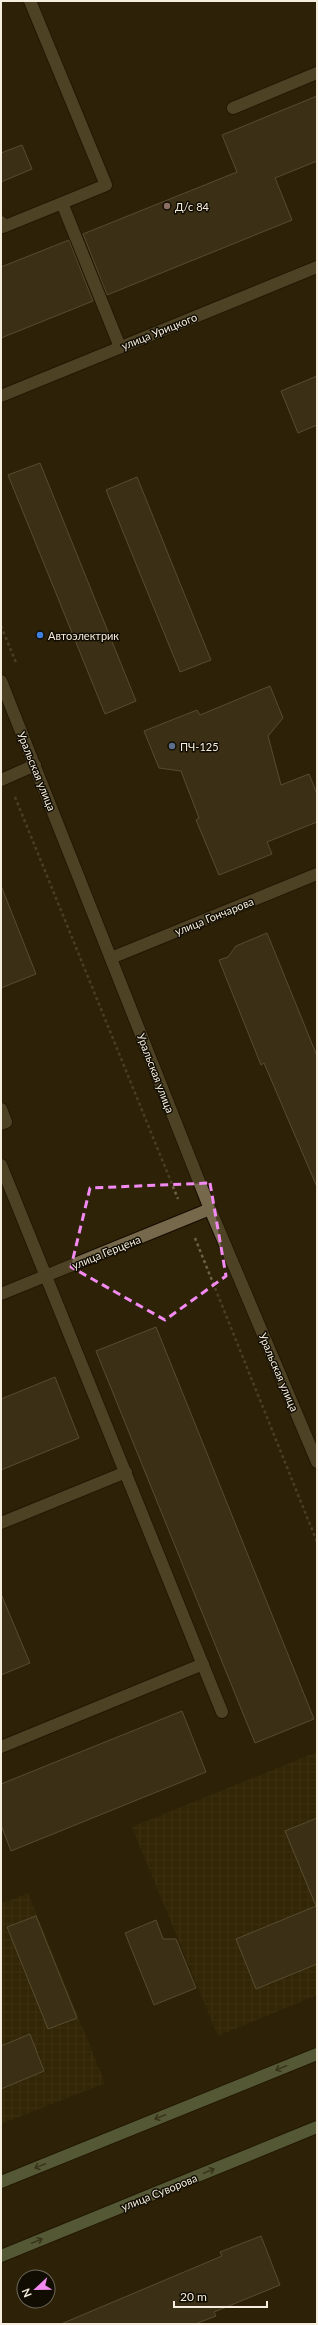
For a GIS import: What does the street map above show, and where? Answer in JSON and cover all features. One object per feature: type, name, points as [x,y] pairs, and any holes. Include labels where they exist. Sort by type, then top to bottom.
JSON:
[{"type":"main road","points":[[1,2182],[317,2054]]},
{"type":"main road","name":"улица Суворова","points":[[1,2256],[317,2127]]},
{"type":"street","points":[[1,222],[3,227],[106,185],[30,1]]},
{"type":"street","points":[[232,108],[317,73]]},
{"type":"street","points":[[62,203],[120,347]]},
{"type":"street","name":"улица Урицкого","points":[[1,396],[317,267]]},
{"type":"street","name":"Уральская улица","points":[[1,681],[210,1209],[317,1462]]},
{"type":"street","points":[[4,778],[35,765]]},
{"type":"street","name":"улица Гончарова","points":[[111,958],[317,874]]},
{"type":"street","points":[[1,1109],[6,1122],[1,1124]]},
{"type":"street","points":[[1,1165],[222,1712]]},
{"type":"street","name":"улица Герцена","points":[[1,1294],[210,1209]]},
{"type":"street","points":[[1,1524],[126,1472]]},
{"type":"street","points":[[1,1747],[203,1664]]},
{"type":"path","points":[[4,778],[187,1219],[317,1542]]},
{"type":"highlighted area","points":[[210,1183],[226,1276],[165,1320],[71,1267],[90,1188]]},
{"type":"shaded area","points":[[317,1752],[317,1995],[218,2036],[132,1827]]},
{"type":"shaded area","points":[[28,1893],[105,2083],[1,2124],[1,1904]]},
{"type":"building","points":[[317,96],[317,161],[275,178],[292,220],[107,295],[83,234],[237,172],[222,135]]},
{"type":"building","points":[[22,145],[32,169],[1,182],[1,153]]},
{"type":"building","points":[[69,240],[93,301],[1,338],[1,267]]},
{"type":"building","points":[[317,376],[317,425],[298,433],[281,391]]},
{"type":"building","points":[[40,463],[136,701],[105,714],[8,475]]},
{"type":"building","points":[[137,477],[211,660],[180,672],[106,490]]},
{"type":"building","points":[[270,686],[283,718],[268,736],[281,785],[309,774],[317,794],[317,822],[267,842],[272,854],[219,875],[196,820],[199,818],[181,771],[159,768],[144,731],[197,710],[200,715]]},
{"type":"building","points":[[2,888],[36,974],[1,988],[1,889]]},
{"type":"building","points":[[267,933],[317,1056],[317,1187],[264,1063],[261,1065],[219,960],[228,957],[236,946]]},
{"type":"building","points":[[156,1327],[314,1719],[255,1743],[96,1351]]},
{"type":"building","points":[[55,1377],[79,1438],[1,1470],[1,1399]]},
{"type":"building","points":[[1,1594],[30,1663],[1,1675]]},
{"type":"building","points":[[182,1711],[206,1772],[11,1851],[1,1825],[1,1784]]},
{"type":"building","points":[[317,1818],[317,1964],[256,1989],[236,1939],[316,1906],[285,1831]]},
{"type":"building","points":[[36,1916],[77,2018],[48,2029],[7,1927]]},
{"type":"building","points":[[156,1920],[163,1939],[176,1939],[196,1988],[154,2005],[125,1933]]},
{"type":"building","points":[[30,2034],[44,2071],[1,2089],[1,2046]]},
{"type":"building","points":[[261,2236],[280,2285],[214,2312],[216,2316],[195,2324],[61,2324],[222,2256],[220,2252]]},
{"type":"place","name":"Д/с 84","points":[[167,206]]},
{"type":"place","name":"Автоэлектрик","points":[[40,635]]},
{"type":"place","name":"ПЧ-125","points":[[172,746]]}]
